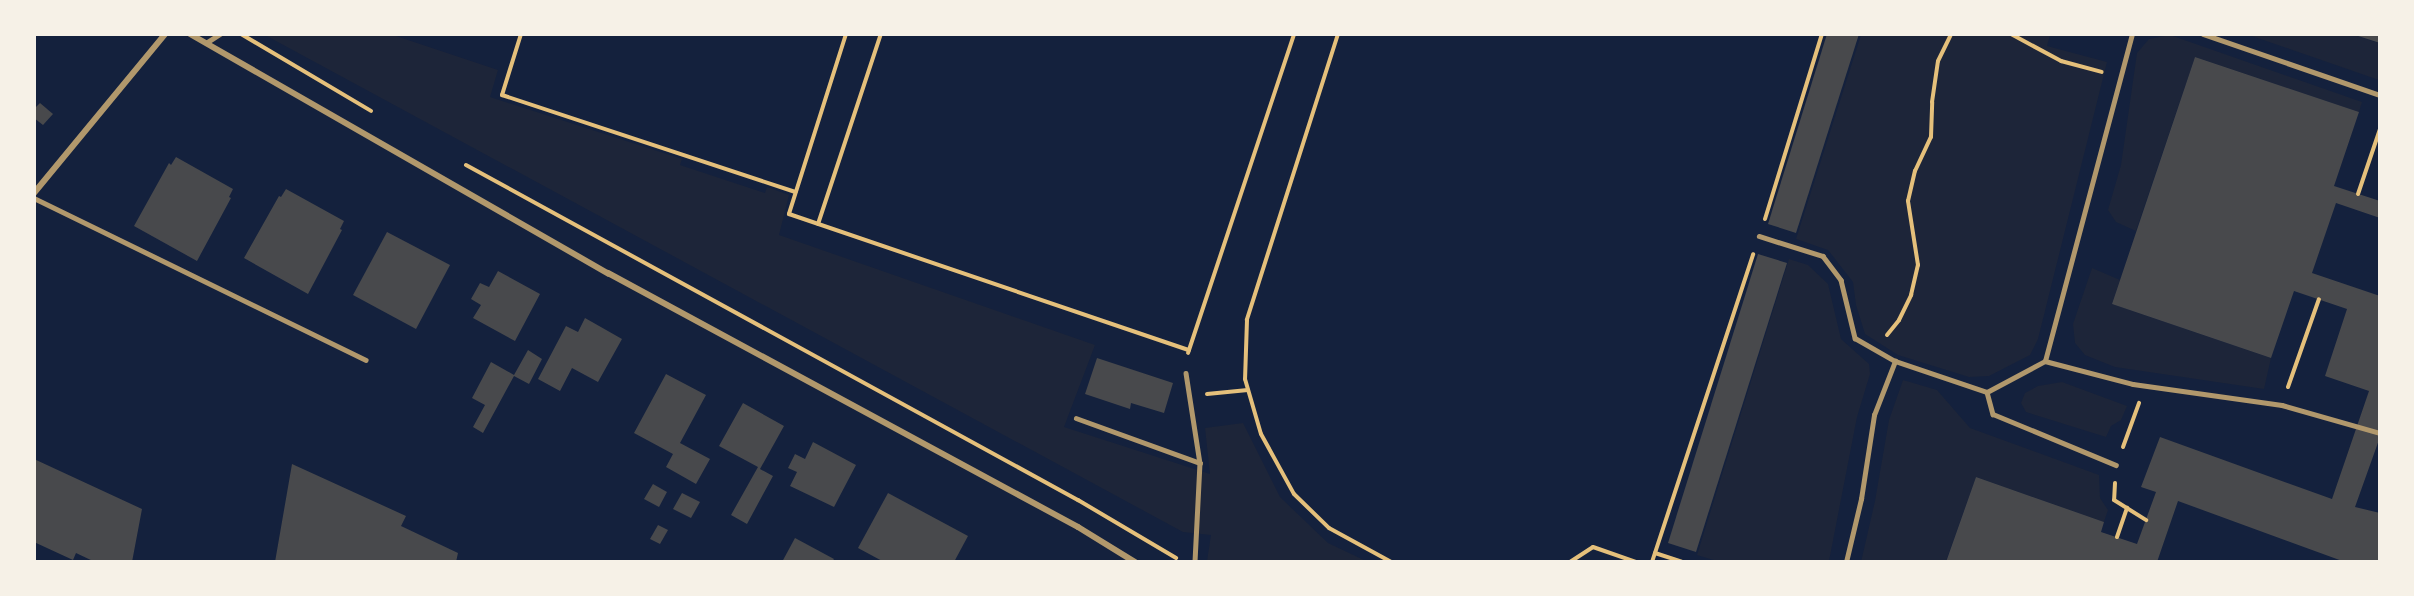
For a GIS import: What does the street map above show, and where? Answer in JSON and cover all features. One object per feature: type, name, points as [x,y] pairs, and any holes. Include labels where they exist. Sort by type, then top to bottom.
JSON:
[{"type":"street","points":[[34,193],[165,34]]},
{"type":"street","points":[[190,34],[608,273],[1078,527],[1135,561]]},
{"type":"lane","points":[[206,43],[220,34]]},
{"type":"lane","points":[[2044,361],[2132,34]]},
{"type":"lane","points":[[2203,34],[2379,95]]},
{"type":"lane","points":[[34,198],[366,360]]},
{"type":"lane","points":[[1759,236],[1822,256],[1841,280],[1855,338],[1895,361],[1987,392],[2044,361],[2133,384],[2282,405],[2379,433]]},
{"type":"lane","points":[[1846,561],[1861,499],[1874,416],[1895,361]]},
{"type":"lane","points":[[1186,373],[1200,463],[1195,561]]},
{"type":"lane","points":[[1987,392],[1993,414],[2116,465]]},
{"type":"lane","points":[[1076,418],[1200,463]]},
{"type":"path","points":[[241,34],[381,117]]},
{"type":"path","points":[[521,34],[502,95],[795,192]]},
{"type":"path","points":[[846,34],[789,214],[1189,350]]},
{"type":"path","points":[[818,224],[881,34]]},
{"type":"path","points":[[1186,373],[1189,350],[1294,34]]},
{"type":"path","points":[[1338,34],[1247,320],[1245,379],[1261,434],[1294,494],[1329,528],[1391,561]]},
{"type":"path","points":[[1652,561],[1759,236],[1822,34]]},
{"type":"path","points":[[1875,350],[1899,320],[1911,295],[1918,265],[1908,201],[1915,171],[1931,137],[1932,102],[1938,61],[1952,34]]},
{"type":"path","points":[[2011,34],[2061,61],[2121,76]]},
{"type":"path","points":[[2358,194],[2379,129]]},
{"type":"path","points":[[462,163],[1068,494],[1182,561]]},
{"type":"path","points":[[2282,405],[2319,299]]},
{"type":"path","points":[[1190,395],[1248,390]]},
{"type":"path","points":[[2124,443],[2137,408]]},
{"type":"path","points":[[2117,537],[2127,508]]},
{"type":"path","points":[[1570,561],[1593,547],[1636,561]]},
{"type":"path","points":[[1655,553],[1682,561]]},
{"type":"shaded area","points":[[265,35],[393,35],[498,70],[490,97],[682,159],[680,165],[765,193],[767,187],[789,195],[779,235],[1095,345],[1064,427],[1210,474],[1205,428],[1243,423],[1280,497],[1328,543],[1366,561],[1207,561],[1211,535],[1183,532]]},
{"type":"shaded area","points":[[1861,35],[2050,35],[2047,46],[2107,62],[2038,339],[2030,355],[1989,376],[1969,377],[1898,355],[1865,334],[1856,305],[1853,282],[1828,250],[1796,239]]},
{"type":"shaded area","points":[[2170,35],[2362,102],[2359,112],[2195,57],[2136,231],[2116,222],[2108,210],[2121,165],[2137,53],[2149,39]]},
{"type":"shaded area","points":[[2249,35],[2354,35],[2379,43],[2379,80]]},
{"type":"shaded area","points":[[1789,259],[1808,265],[1828,284],[1841,339],[1869,364],[1870,374],[1857,417],[1829,561],[1717,561],[1697,555]]},
{"type":"shaded area","points":[[2092,268],[2120,280],[2112,304],[2271,358],[2264,389],[2115,367],[2085,355],[2075,343],[2073,324]]},
{"type":"shaded area","points":[[1903,380],[1937,390],[1970,428],[2099,475],[2100,498],[2108,510],[2104,522],[1976,477],[1946,561],[1861,562],[1875,501],[1889,420]]},
{"type":"shaded area","points":[[2062,382],[2127,406],[2121,420],[2111,426],[2106,437],[2026,412],[2021,403],[2025,393],[2038,386]]},
{"type":"building","points":[[1827,34],[1859,34],[1796,233],[1768,224]]},
{"type":"building","points":[[2356,34],[2380,34],[2380,43],[2355,35]]},
{"type":"building","points":[[2195,57],[2359,112],[2334,186],[2380,201],[2380,218],[2336,203],[2312,273],[2380,296],[2380,437],[2355,507],[2380,513],[2380,562],[2345,562],[2178,501],[2157,562],[1946,562],[1976,477],[2104,522],[2101,532],[2137,544],[2156,492],[2141,487],[2160,437],[2332,499],[2369,391],[2325,376],[2347,309],[2294,291],[2271,358],[2112,304]]},
{"type":"building","points":[[40,103],[53,114],[43,125],[34,118],[34,109]]},
{"type":"building","points":[[176,157],[233,189],[229,197],[231,198],[197,261],[134,226],[169,163],[171,165]]},
{"type":"building","points":[[286,189],[344,221],[340,229],[342,230],[308,294],[244,258],[279,196],[281,197]]},
{"type":"building","points":[[387,232],[450,265],[416,329],[353,295]]},
{"type":"building","points":[[1758,254],[1787,263],[1696,552],[1668,543]]},
{"type":"building","points":[[498,271],[540,294],[515,341],[473,318],[481,305],[471,299],[480,283],[489,287]]},
{"type":"building","points":[[585,318],[622,339],[598,382],[572,368],[560,391],[538,379],[566,326],[578,332]]},
{"type":"building","points":[[528,350],[542,359],[529,384],[514,376],[483,433],[473,427],[485,405],[472,398],[491,362],[514,375]]},
{"type":"building","points":[[1097,358],[1173,383],[1164,413],[1131,403],[1130,409],[1085,394]]},
{"type":"building","points":[[666,374],[706,395],[680,443],[710,459],[696,484],[666,467],[673,454],[634,433]]},
{"type":"building","points":[[743,403],[784,426],[760,469],[773,476],[747,524],[731,515],[758,467],[719,446]]},
{"type":"building","points":[[813,442],[856,465],[834,507],[790,486],[797,472],[788,468],[795,454],[805,459]]},
{"type":"building","points":[[34,459],[142,509],[132,562],[95,562],[76,553],[73,560],[34,542]]},
{"type":"building","points":[[292,464],[406,516],[401,526],[458,553],[456,562],[275,562]]},
{"type":"building","points":[[653,484],[667,492],[659,507],[644,499]]},
{"type":"building","points":[[682,493],[700,502],[691,518],[673,509]]},
{"type":"building","points":[[888,493],[968,536],[954,562],[884,562],[858,548]]},
{"type":"building","points":[[658,525],[668,530],[660,544],[650,539]]},
{"type":"building","points":[[795,538],[834,559],[832,562],[782,562]]}]
